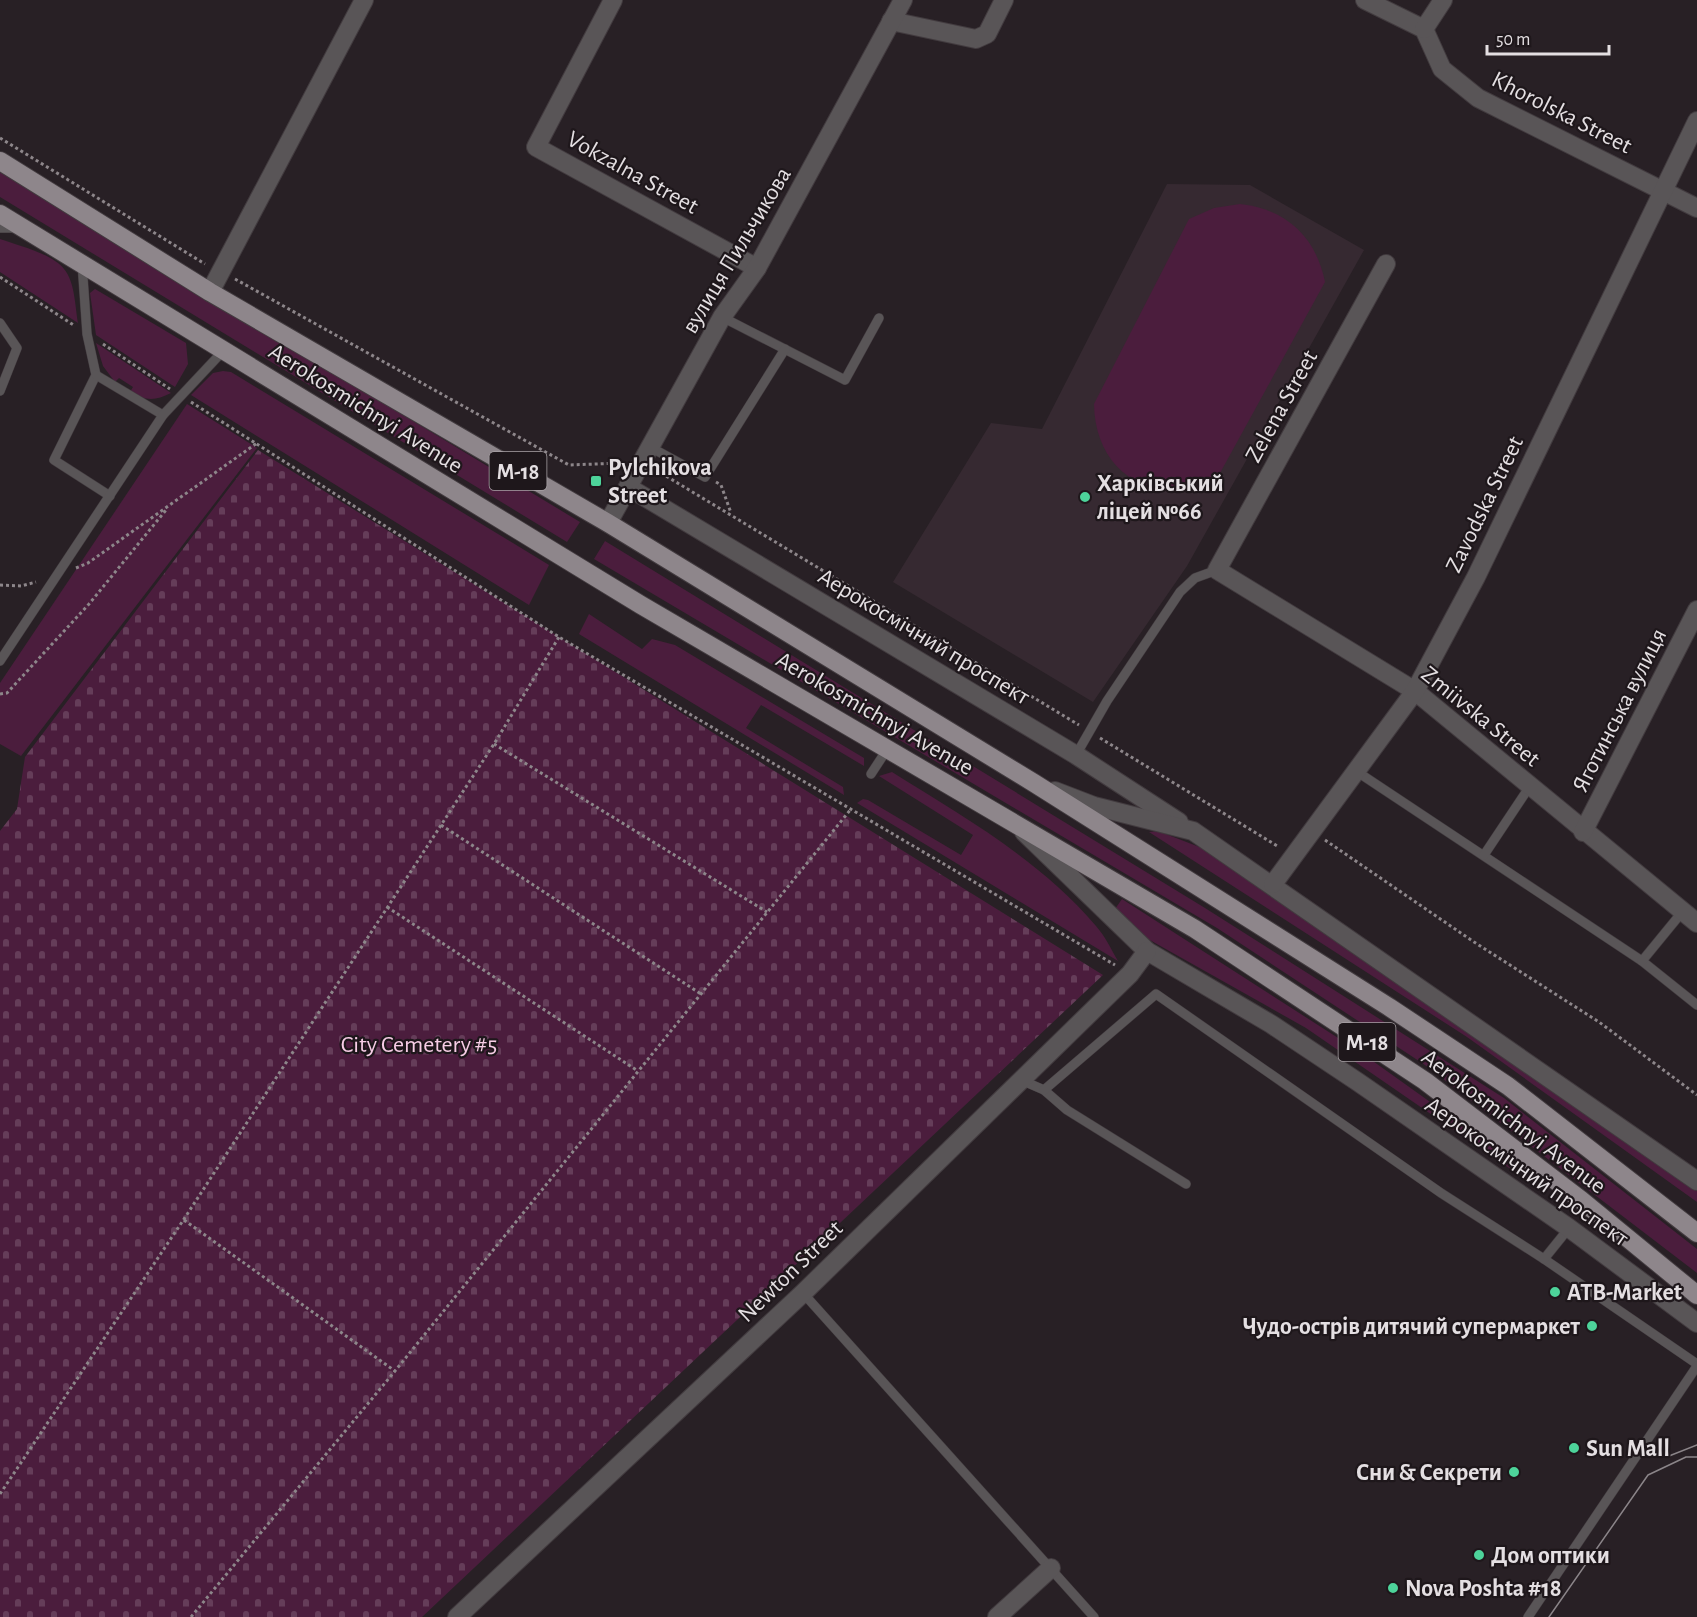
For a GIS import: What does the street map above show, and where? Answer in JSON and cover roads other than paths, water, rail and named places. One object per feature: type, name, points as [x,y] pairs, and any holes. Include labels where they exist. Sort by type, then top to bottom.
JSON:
[{"type":"main road","name":"Aerokosmichnyi Avenue","points":[[0,161],[210,292],[608,523],[1034,783],[1389,1007],[1508,1086],[1697,1233]]},
{"type":"main road","name":"Aerokosmichnyi Avenue","points":[[0,214],[225,349],[641,605],[1195,929],[1415,1075],[1581,1200],[1697,1295]]},
{"type":"street","points":[[210,292],[364,0]]},
{"type":"street","name":"Vokzalna Street","points":[[613,0],[536,147],[758,268]]},
{"type":"street","name":"вулиця Пильчикова","points":[[608,523],[722,317],[758,268],[903,0]]},
{"type":"street","points":[[891,21],[976,39],[987,34],[1004,0]]},
{"type":"street","points":[[1365,0],[1424,30],[1443,0]]},
{"type":"street","name":"Khorolska Street","points":[[1424,30],[1442,69],[1479,98],[1697,208]]},
{"type":"street","name":"Zavodska Street","points":[[1273,884],[1415,691],[1476,577],[1662,189],[1697,121]]},
{"type":"street","name":"Zelena Street","points":[[1217,570],[1386,264]]},
{"type":"street","name":"Аерокосмічний проспект","points":[[628,487],[1076,755],[1273,884],[1697,1181]]},
{"type":"street","name":"Zmiivska Street","points":[[1217,570],[1415,691],[1583,832],[1690,917]]},
{"type":"street","name":"Яготинська вулиця","points":[[1583,832],[1697,610]]},
{"type":"street","name":"Аерокосмічний проспект","points":[[1034,783],[1094,806],[1193,831]]},
{"type":"street","name":"Аерокосмічний проспект","points":[[1015,823],[1147,951],[1270,1024],[1569,1228],[1697,1323]]},
{"type":"street","name":"Newton Street","points":[[457,1617],[803,1293],[1131,974],[1147,951]]},
{"type":"street","points":[[997,1617],[1051,1568]]},
{"type":"lane","points":[[0,228],[24,228]]},
{"type":"lane","points":[[82,263],[87,334],[96,375],[54,460],[110,496]]},
{"type":"lane","points":[[722,317],[845,380],[879,318]]},
{"type":"lane","points":[[0,323],[17,348],[0,391]]},
{"type":"lane","points":[[0,662],[163,415],[225,349]]},
{"type":"lane","points":[[646,454],[705,477],[785,349]]},
{"type":"lane","points":[[96,375],[163,415]]},
{"type":"lane","points":[[1076,755],[1180,592],[1195,578],[1217,570]]},
{"type":"lane","points":[[871,774],[888,748]]},
{"type":"lane","points":[[1356,771],[1642,961],[1697,1005]]},
{"type":"lane","points":[[1484,855],[1530,786]]},
{"type":"lane","points":[[1642,961],[1690,917]]},
{"type":"lane","points":[[1044,1090],[1156,994],[1441,1193],[1545,1259],[1697,1365],[1528,1617]]},
{"type":"lane","points":[[1021,1080],[1044,1090],[1067,1110],[1186,1184]]},
{"type":"lane","points":[[1545,1259],[1569,1228]]},
{"type":"lane","points":[[803,1293],[1094,1617]]},
{"type":"tram line","points":[[1669,1456],[1697,1445]]},
{"type":"tram line","points":[[1549,1617],[1648,1475],[1686,1457],[1697,1457]]},
{"type":"place","name":"Pylchikova Street","points":[[596,481]]},
{"type":"place","name":"Харківський ліцей №66","points":[[1085,497]]},
{"type":"place","name":"ATB-Market","points":[[1555,1292]]},
{"type":"place","name":"Чудо-острів дитячий супермаркет","points":[[1592,1326]]},
{"type":"place","name":"Sun Mall","points":[[1574,1448]]},
{"type":"place","name":"Сни & Секрети","points":[[1514,1472]]},
{"type":"place","name":"Дом оптики","points":[[1479,1555]]},
{"type":"place","name":"Nova Poshta #18","points":[[1393,1588]]},
{"type":"park label","name":"City Cemetery #5","points":[[419,1044]]}]
